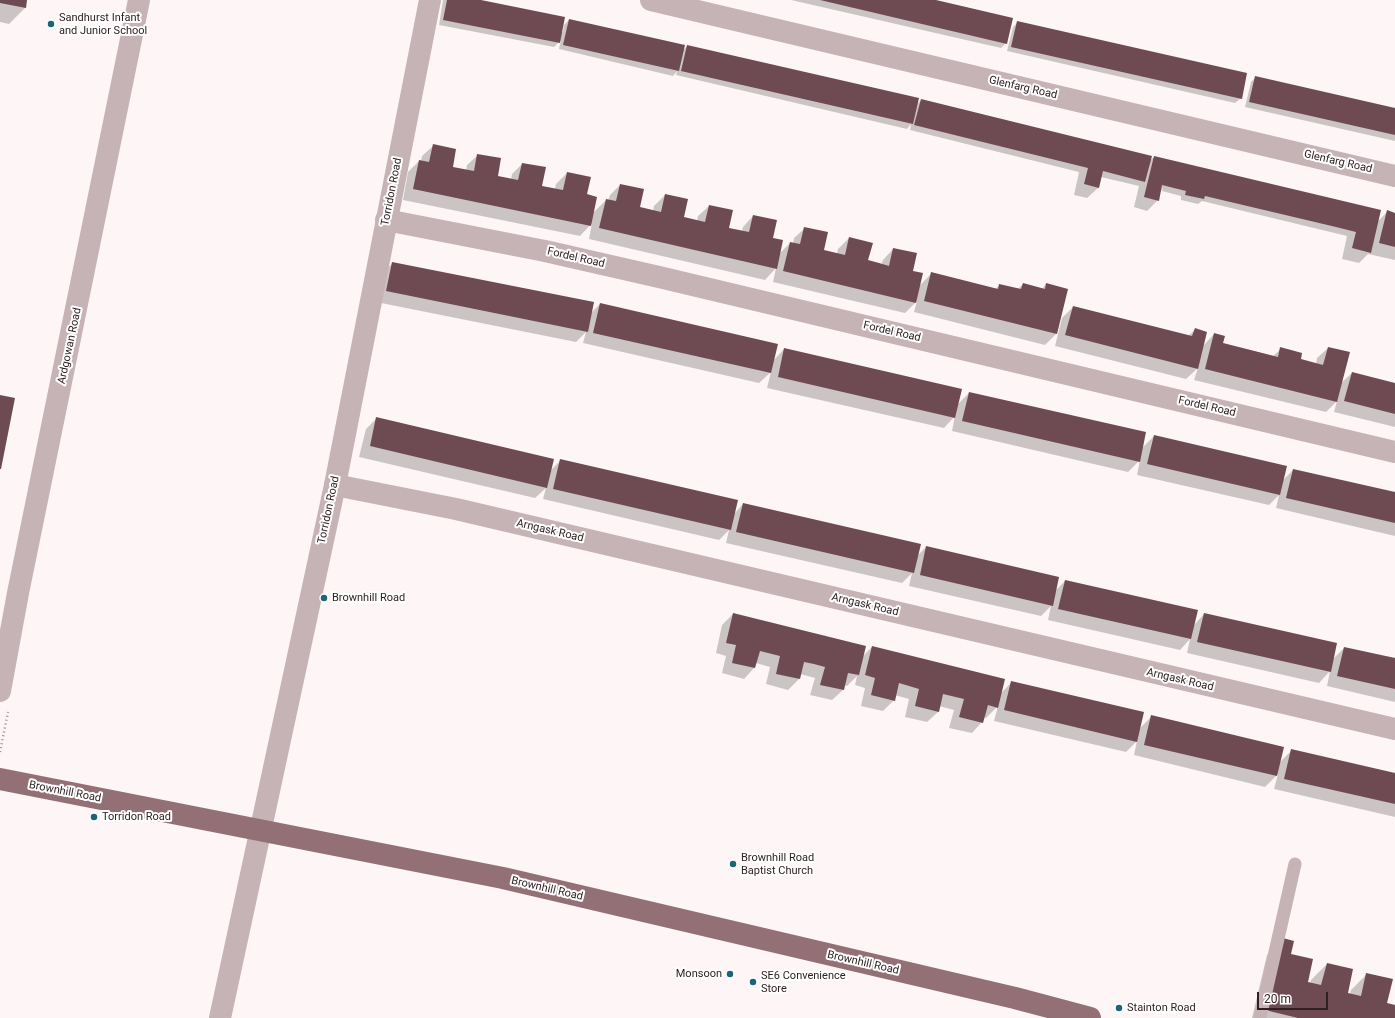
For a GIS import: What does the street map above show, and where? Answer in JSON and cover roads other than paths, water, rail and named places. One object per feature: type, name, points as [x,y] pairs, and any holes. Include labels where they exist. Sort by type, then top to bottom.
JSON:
[{"type":"highway","name":"Brownhill Road","points":[[0,780],[503,878],[1015,998],[1090,1018]]},
{"type":"street","name":"Ardgowan Road","points":[[0,691],[20,585],[139,0]]},
{"type":"street","name":"Torridon Road","points":[[220,1018],[335,485],[430,0]]},
{"type":"street","name":"Glenfarg Road","points":[[651,0],[1395,176]]},
{"type":"street","name":"Fordel Road","points":[[386,220],[545,251],[659,277],[1395,452]]},
{"type":"street","name":"Arngask Road","points":[[335,485],[456,509],[1395,729]]},
{"type":"lane","points":[[1260,1018],[1295,864]]},
{"type":"place","name":"Sandhurst Infant and Junior School","points":[[51,24]]},
{"type":"place","name":"Brownhill Road","points":[[324,598]]},
{"type":"place","name":"Torridon Road","points":[[94,817]]},
{"type":"place","name":"Brownhill Road Baptist Church","points":[[733,864]]},
{"type":"place","name":"Monsoon","points":[[730,974]]},
{"type":"place","name":"SE6 Convenience Store","points":[[753,982]]},
{"type":"place","name":"Stainton Road","points":[[1119,1008]]}]
